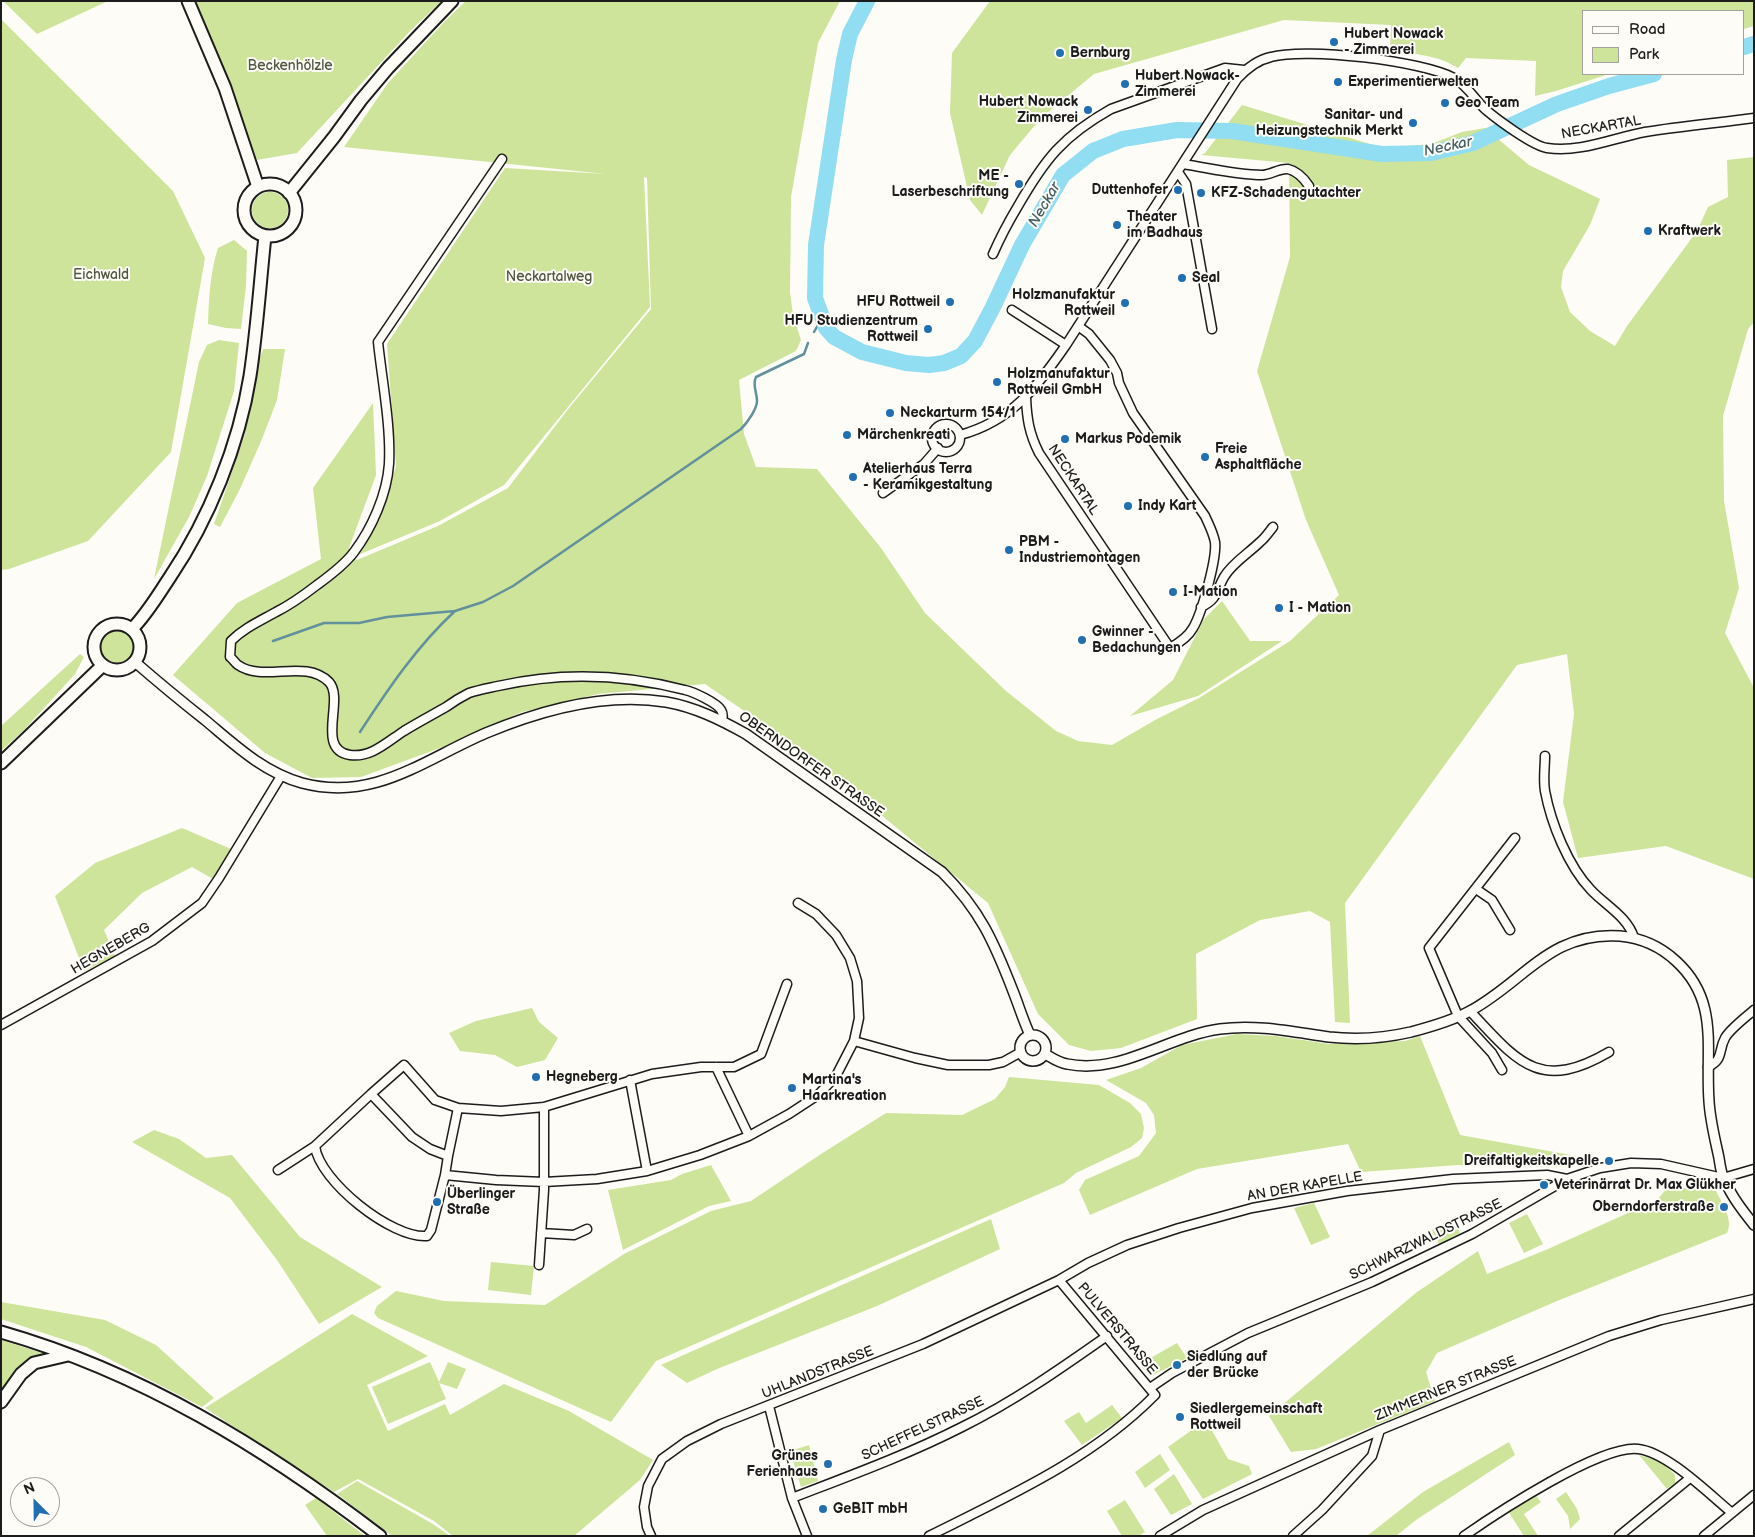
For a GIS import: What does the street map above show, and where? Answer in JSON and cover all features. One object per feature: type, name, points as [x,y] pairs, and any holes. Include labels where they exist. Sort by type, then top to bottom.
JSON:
[{"type":"main road","points":[[188,1],[225,88],[258,187]]},
{"type":"main road","points":[[290,193],[382,75],[452,1]]},
{"type":"main road","points":[[266,184],[275,184],[290,193],[294,199],[296,216],[288,229],[281,234],[265,236],[251,228],[246,222],[244,206],[247,198],[258,187],[266,184]]},
{"type":"main road","points":[[132,629],[144,617],[185,555],[208,509],[230,452],[242,413],[250,376],[265,236]]},
{"type":"main road","points":[[119,624],[132,629],[141,645],[139,656],[135,662],[131,666],[120,670],[114,670],[103,665],[98,660],[94,646],[99,632],[105,627],[119,624]]},
{"type":"main road","points":[[1,763],[103,665]]},
{"type":"main road","points":[[1,1332],[70,1355],[149,1389],[236,1436],[308,1482],[380,1536]]},
{"type":"main road","points":[[1,1402],[20,1374],[34,1363],[70,1355]]},
{"type":"street","name":"NECKARTAL","points":[[960,435],[981,428],[1011,411],[1026,398],[1049,370],[1244,70],[1263,59],[1290,54],[1360,57],[1436,70],[1452,77],[1466,87],[1486,110],[1535,144],[1546,148],[1568,148],[1645,132],[1754,118]]},
{"type":"street","name":"NECKARTAL","points":[[994,254],[1011,218],[1042,165],[1064,141],[1094,118],[1110,109],[1225,68],[1244,70]]},
{"type":"street","points":[[502,159],[378,342],[387,425],[389,464],[379,506],[362,539],[353,553],[318,584],[278,611],[242,631],[231,641],[230,657],[238,665],[256,671],[309,672],[320,675],[330,684],[335,696],[332,728],[333,742],[341,752],[349,755],[366,754],[377,750],[402,732],[469,693],[515,682],[553,676],[589,676],[636,681],[687,690],[721,708],[722,720]]},
{"type":"street","points":[[1183,164],[1253,175],[1268,175],[1288,169],[1297,173],[1309,186]]},
{"type":"street","points":[[1178,172],[1186,184],[1212,329]]},
{"type":"street","points":[[1012,310],[1066,345]]},
{"type":"street","name":"NECKARTAL","points":[[1026,398],[1031,438],[1039,453],[1170,648],[1183,640],[1193,628],[1201,607],[1214,556],[1215,543],[1212,530],[1205,516],[1133,413],[1110,360],[1089,334],[1078,326]]},
{"type":"street","points":[[952,425],[960,435],[959,443],[954,449],[945,451],[938,448],[933,441],[933,436],[940,426],[952,425]]},
{"type":"street","points":[[882,493],[924,464],[938,448]]},
{"type":"street","name":"NECKARTAL","points":[[1201,607],[1215,597],[1229,570],[1262,540],[1273,527]]},
{"type":"street","name":"OBERNDORFER STRASSE","points":[[135,662],[252,759],[281,776],[326,788],[370,786],[408,771],[487,733],[556,710],[605,701],[638,700],[666,702],[722,720],[746,734],[942,872],[962,892],[973,906],[993,941],[1030,1035],[1039,1035],[1045,1041],[1045,1054]]},
{"type":"street","points":[[1545,756],[1545,789],[1550,813],[1569,861],[1590,889],[1631,928],[1634,938]]},
{"type":"street","name":"HEGNEBERG","points":[[1,1025],[152,941],[202,903],[281,776]]},
{"type":"street","points":[[1502,1070],[1492,1053],[1458,1016],[1429,948],[1515,838]]},
{"type":"street","points":[[1476,889],[1492,900],[1510,930]]},
{"type":"street","points":[[445,1175],[544,1182],[597,1179],[647,1171],[700,1155],[749,1136],[789,1114],[818,1095],[836,1076],[854,1041],[859,1018],[857,981],[850,958],[836,935],[816,914],[798,904]]},
{"type":"street","points":[[1030,1035],[1022,1040],[1020,1044],[1020,1052],[1026,1059],[1030,1061],[1038,1060],[1045,1054],[1061,1062],[1082,1066],[1119,1062],[1178,1039],[1220,1029],[1244,1027],[1274,1028],[1331,1037],[1358,1039],[1387,1036],[1410,1032],[1470,1011],[1550,953],[1568,943],[1608,935],[1634,938],[1654,945],[1675,959],[1692,979],[1702,998],[1708,1018],[1710,1042],[1708,1067],[1709,1103],[1723,1178],[1740,1208],[1754,1225]]},
{"type":"street","points":[[278,1170],[315,1146],[404,1065],[435,1100],[458,1108],[501,1111],[544,1107],[630,1080],[681,1069],[734,1067],[761,1054],[787,984]]},
{"type":"street","points":[[1708,1067],[1715,1064],[1719,1058],[1725,1037],[1754,1010]]},
{"type":"street","points":[[1470,1011],[1506,1049],[1522,1062],[1535,1068],[1552,1071],[1572,1068],[1593,1061],[1609,1052]]},
{"type":"street","points":[[854,1041],[948,1065],[989,1065],[1003,1062],[1020,1052]]},
{"type":"street","points":[[716,1067],[749,1136]]},
{"type":"street","points":[[630,1080],[647,1171]]},
{"type":"street","points":[[371,1094],[412,1137],[430,1149],[448,1156]]},
{"type":"street","points":[[539,1265],[544,1182],[544,1107]]},
{"type":"street","points":[[315,1146],[316,1156],[328,1174],[348,1196],[374,1216],[402,1231],[418,1237],[427,1236],[431,1230],[445,1175],[458,1108]]},
{"type":"street","name":"SCHWARZWALDSTRASSE","points":[[929,1536],[1064,1466],[1110,1436],[1137,1413],[1153,1391],[1172,1373],[1248,1333],[1372,1282],[1472,1234],[1567,1179],[1600,1168],[1631,1163],[1661,1164],[1723,1178]]},
{"type":"street","points":[[1723,1178],[1754,1169]]},
{"type":"street","name":"AN DER KAPELLE","points":[[1059,1280],[1088,1263],[1127,1245],[1179,1228],[1252,1208],[1347,1191],[1454,1180],[1547,1176],[1567,1179]]},
{"type":"street","points":[[541,1233],[574,1235],[587,1229]]},
{"type":"street","name":"PULVERSTRASSE","points":[[1059,1280],[1153,1391]]},
{"type":"street","name":"UHLANDSTRASSE","points":[[650,1536],[644,1507],[648,1486],[662,1459],[687,1441],[722,1424],[924,1344],[1059,1280]]},
{"type":"street","name":"ZIMMERNER STRASSE","points":[[1160,1536],[1203,1510],[1380,1430],[1609,1336],[1655,1321],[1754,1299]]},
{"type":"street","name":"SCHEFFELSTRASSE","points":[[792,1498],[876,1466],[962,1427],[1032,1387],[1107,1336]]},
{"type":"street","points":[[769,1406],[792,1498],[807,1536]]},
{"type":"street","points":[[1293,1536],[1322,1510],[1372,1456],[1380,1430]]},
{"type":"street","points":[[1464,1536],[1494,1515],[1538,1489],[1597,1458],[1619,1451],[1638,1449],[1662,1458],[1690,1478],[1732,1513]]},
{"type":"street","points":[[1619,1536],[1690,1478]]},
{"type":"street","points":[[1704,1536],[1754,1495]]},
{"type":"green space","points":[[3,1],[108,1],[37,34]]},
{"type":"green space","name":"Beckenhölzle","points":[[195,1],[442,1],[411,30],[297,153],[257,160]]},
{"type":"green space","name":"Neckartalweg","points":[[466,1],[840,1],[818,43],[791,197],[790,292],[793,315],[801,340],[796,351],[739,380],[744,434],[756,467],[817,469],[881,548],[925,613],[1006,691],[1056,731],[1078,741],[1112,745],[1199,698],[1290,641],[1339,595],[1306,520],[1257,371],[1290,257],[1289,163],[1201,155],[1205,153],[1242,105],[1383,148],[1431,144],[1462,132],[1485,128],[1529,165],[1600,199],[1590,225],[1563,271],[1561,287],[1570,312],[1590,331],[1615,346],[1627,326],[1697,231],[1708,207],[1728,197],[1727,160],[1754,157],[1754,322],[1748,329],[1723,416],[1724,501],[1739,588],[1725,633],[1754,688],[1754,879],[1666,846],[1578,858],[1563,802],[1574,714],[1567,654],[1517,665],[1345,903],[1350,1023],[1335,1022],[1330,922],[1310,911],[1260,920],[1196,954],[1197,1019],[1121,1048],[1091,1051],[1069,1045],[1038,1014],[988,903],[846,786],[705,684],[598,694],[522,712],[448,745],[361,777],[312,778],[265,753],[173,675],[237,603],[321,559],[313,488],[373,403],[376,475],[349,548],[357,560],[438,526],[508,488],[569,408],[651,309],[647,178],[644,177],[650,307],[504,485],[440,521],[358,555],[385,503],[396,466],[387,344],[505,168],[606,174],[344,147],[388,83]]},
{"type":"green space","points":[[990,1],[1754,1],[1754,26],[1745,29],[1745,10],[1582,10],[1582,75],[1606,75],[1535,96],[1536,61],[1466,58],[1458,68],[1442,60],[1390,50],[1391,25],[1284,20],[1094,74],[1041,118],[1010,155],[982,215],[970,200],[950,113],[952,53]]},
{"type":"green space","name":"Eichwald","points":[[1,19],[173,191],[205,258],[171,452],[88,541],[9,569],[1,570]]},
{"type":"green space","points":[[270,192],[277,193],[283,197],[287,203],[287,217],[283,223],[277,227],[270,228],[263,227],[257,223],[253,217],[252,210],[253,203],[257,197],[263,193]]},
{"type":"green space","points":[[234,240],[247,251],[246,286],[241,329],[208,324],[209,295],[215,257],[218,248]]},
{"type":"green space","points":[[219,340],[239,343],[234,391],[207,476],[189,517],[154,579],[199,362],[207,345]]},
{"type":"green space","points":[[263,349],[285,349],[277,400],[240,489],[220,527],[214,524],[245,434],[259,360]]},
{"type":"green space","points":[[1222,601],[1250,641],[1282,641],[1198,696],[1130,716],[1173,680],[1204,619]]},
{"type":"green space","points":[[118,629],[125,630],[131,634],[135,640],[135,654],[131,660],[125,664],[118,665],[111,664],[105,660],[101,654],[100,647],[101,640],[105,634],[111,630]]},
{"type":"green space","points":[[80,654],[84,657],[75,674],[24,730],[1,751],[1,726]]},
{"type":"green space","points":[[182,828],[231,849],[213,879],[192,867],[142,893],[104,930],[115,956],[84,971],[55,896],[95,863]]},
{"type":"green space","points":[[532,1008],[539,1022],[558,1038],[545,1060],[517,1067],[495,1055],[460,1051],[449,1033],[476,1021]]},
{"type":"green space","points":[[1237,1034],[1276,1036],[1329,1044],[1405,1041],[1420,1036],[1460,1135],[1593,1159],[1571,1167],[1458,1165],[1361,1172],[1348,1144],[1197,1169],[1090,1215],[1079,1190],[1085,1180],[1139,1156],[1156,1133],[1154,1115],[1146,1103],[1106,1080],[1141,1068],[1182,1045]]},
{"type":"green space","points":[[1009,1077],[1099,1085],[1130,1103],[1141,1114],[1144,1128],[1142,1138],[1131,1147],[1076,1173],[1064,1183],[656,1361],[611,1422],[378,1318],[374,1313],[377,1306],[396,1291],[444,1301],[545,1305],[624,1254],[711,1211],[751,1201],[886,1113],[962,1115],[995,1099],[1005,1087]]},
{"type":"green space","points":[[154,1130],[179,1139],[206,1158],[232,1155],[300,1237],[382,1287],[319,1324],[277,1260],[230,1198],[132,1142]]},
{"type":"green space","points":[[711,1165],[731,1201],[709,1206],[623,1250],[608,1190],[671,1180],[682,1174]]},
{"type":"green space","points":[[1675,1179],[1683,1188],[1715,1189],[1728,1216],[1729,1228],[1727,1233],[1557,1301],[1437,1353],[1426,1372],[1435,1401],[1316,1449],[1291,1452],[1269,1416],[1417,1292],[1478,1251],[1487,1274],[1548,1249],[1657,1200]]},
{"type":"green space","points":[[1314,1203],[1330,1237],[1311,1245],[1294,1208]]},
{"type":"green space","points":[[1527,1214],[1543,1244],[1524,1253],[1509,1223]]},
{"type":"green space","points":[[991,1219],[1000,1249],[877,1306],[717,1369],[687,1383],[661,1365]]},
{"type":"green space","points":[[1453,1219],[1460,1233],[1439,1244],[1432,1230]]},
{"type":"green space","points":[[491,1262],[534,1266],[531,1295],[488,1290]]},
{"type":"green space","points":[[1,1302],[105,1320],[156,1345],[214,1398],[202,1407],[86,1347],[1,1319]]},
{"type":"green space","points":[[352,1314],[428,1356],[367,1385],[388,1431],[445,1404],[450,1415],[504,1384],[569,1411],[653,1460],[640,1480],[574,1536],[453,1536],[434,1521],[358,1479],[334,1492],[205,1408]]},
{"type":"green space","points":[[1,1340],[45,1354],[23,1365],[1,1396]]},
{"type":"green space","points":[[1177,1343],[1187,1358],[1149,1376],[1140,1364]]},
{"type":"green space","points":[[430,1362],[439,1382],[448,1362],[466,1369],[457,1389],[439,1383],[446,1399],[388,1424],[372,1387]]},
{"type":"green space","points":[[1112,1405],[1122,1418],[1082,1445],[1064,1421],[1079,1412],[1086,1423]]},
{"type":"green space","points":[[1206,1420],[1228,1459],[1249,1466],[1252,1474],[1203,1499],[1168,1447]]},
{"type":"green space","points":[[1509,1442],[1515,1455],[1416,1520],[1396,1536],[1367,1536],[1423,1492]]},
{"type":"green space","points":[[809,1445],[818,1481],[801,1487],[790,1451]]},
{"type":"green space","points":[[1160,1454],[1170,1470],[1145,1488],[1135,1472]]},
{"type":"green space","points":[[1639,1455],[1654,1460],[1666,1467],[1675,1475],[1675,1483],[1667,1489]]},
{"type":"green space","points":[[1174,1474],[1192,1504],[1171,1515],[1154,1489]]},
{"type":"green space","points":[[357,1481],[433,1524],[450,1536],[392,1536],[337,1494]]},
{"type":"green space","points":[[1566,1492],[1577,1509],[1580,1519],[1570,1529],[1568,1516],[1556,1499]]},
{"type":"green space","points":[[1536,1496],[1541,1502],[1524,1514],[1538,1536],[1524,1536],[1508,1511]]},
{"type":"green space","points":[[316,1498],[365,1536],[327,1536],[305,1505]]},
{"type":"green space","points":[[1125,1500],[1145,1532],[1138,1536],[1122,1536],[1107,1511]]},
{"type":"waterway","name":"Neckar","points":[[867,1],[850,34],[844,60],[816,245],[815,298],[826,328],[834,337],[862,352],[906,363],[929,365],[944,363],[961,356],[975,341],[1022,245],[1063,175],[1093,151],[1123,139],[1177,130],[1232,131],[1382,154],[1431,153],[1473,143],[1557,104],[1609,86],[1650,75]]},
{"type":"waterway","name":"Neckar","points":[[1745,47],[1754,44]]},
{"type":"waterway","points":[[814,332],[822,318]]},
{"type":"waterway","points":[[273,641],[324,623],[359,623],[387,617],[455,611],[483,602],[513,586],[741,429],[757,404],[754,383],[756,377],[804,354],[808,343]]},
{"type":"waterway","points":[[360,732],[392,684],[416,653],[455,611]]},
{"type":"place","name":"Hubert Nowack - Zimmerei","points":[[1334,42]]},
{"type":"place","name":"Bernburg","points":[[1060,53]]},
{"type":"place","name":"Experimentierwelten","points":[[1338,82]]},
{"type":"place","name":"Hubert Nowack- Zimmerei","points":[[1125,84]]},
{"type":"place","name":"Geo Team","points":[[1445,103]]},
{"type":"place","name":"Hubert Nowack Zimmerei","points":[[1088,110]]},
{"type":"place","name":"Sanitar- und Heizungstechnik Merkt","points":[[1413,123]]},
{"type":"place","name":"ME - Laserbeschriftung","points":[[1019,184]]},
{"type":"place","name":"Duttenhofer","points":[[1178,190]]},
{"type":"place","name":"KFZ-Schadengutachter","points":[[1201,193]]},
{"type":"place","name":"Theater im Badhaus","points":[[1117,225]]},
{"type":"place","name":"Kraftwerk","points":[[1648,231]]},
{"type":"place","name":"Seal","points":[[1182,278]]},
{"type":"place","name":"HFU Rottweil","points":[[950,302]]},
{"type":"place","name":"Holzmanufaktur Rottweil","points":[[1125,303]]},
{"type":"place","name":"HFU Studienzentrum Rottweil","points":[[928,329]]},
{"type":"place","name":"Holzmanufaktur Rottweil GmbH","points":[[997,382]]},
{"type":"place","name":"Neckarturm 154/1","points":[[890,413]]},
{"type":"place","name":"Märchenkreati","points":[[847,435]]},
{"type":"place","name":"Markus Podemik","points":[[1065,439]]},
{"type":"place","name":"Freie Asphaltfläche","points":[[1205,457]]},
{"type":"place","name":"Atelierhaus Terra - Keramikgestaltung","points":[[853,477]]},
{"type":"place","name":"Indy Kart","points":[[1128,506]]},
{"type":"place","name":"PBM - Industriemontagen","points":[[1009,550]]},
{"type":"place","name":"I-Mation","points":[[1173,592]]},
{"type":"place","name":"I - Mation","points":[[1279,608]]},
{"type":"place","name":"Gwinner - Bedachungen","points":[[1082,640]]},
{"type":"place","name":"Hegneberg","points":[[536,1077]]},
{"type":"place","name":"Martina's Haarkreation","points":[[792,1088]]},
{"type":"place","name":"Dreifaltigkeitskapelle","points":[[1609,1161]]},
{"type":"place","name":"Veterinärrat Dr. Max Glükher","points":[[1544,1185]]},
{"type":"place","name":"Überlinger Straße","points":[[437,1202]]},
{"type":"place","name":"Oberndorferstraße","points":[[1724,1207]]},
{"type":"place","name":"Siedlung auf der Brücke","points":[[1177,1365]]},
{"type":"place","name":"Siedlergemeinschaft Rottweil","points":[[1180,1417]]},
{"type":"place","name":"Grünes Ferienhaus","points":[[828,1464]]},
{"type":"place","name":"GeBIT mbH","points":[[823,1509]]}]
